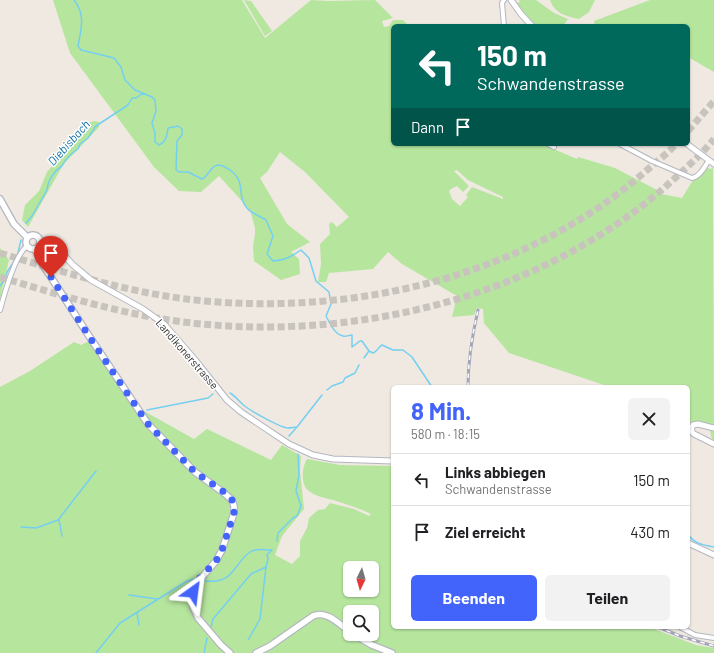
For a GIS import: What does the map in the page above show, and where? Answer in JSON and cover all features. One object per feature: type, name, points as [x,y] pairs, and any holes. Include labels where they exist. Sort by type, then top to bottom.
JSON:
[{"type":"main road","points":[[0,199],[14,224],[27,237]]},
{"type":"main road","points":[[27,237],[34,235],[38,237],[40,240],[39,246],[35,249]]},
{"type":"main road","points":[[27,237],[25,242],[27,246],[35,249],[43,265],[94,344],[148,424],[195,472],[224,492],[232,500],[234,513],[222,550],[216,561],[196,584],[192,600],[193,607],[198,618],[221,645],[230,653]]},
{"type":"main road","points":[[256,653],[270,646],[313,616],[319,614],[327,616],[343,627]]},
{"type":"main road","points":[[365,641],[392,653]]},
{"type":"street","points":[[504,0],[502,3],[504,24]]},
{"type":"street","points":[[511,0],[530,24]]},
{"type":"street","points":[[624,146],[652,161],[692,178],[696,178],[709,160]]},
{"type":"street","points":[[690,146],[714,164]]},
{"type":"street","name":"Landikonerstrasse","points":[[40,240],[52,242],[73,265],[91,280],[143,308],[164,324],[234,406],[296,449],[313,456],[342,460],[391,461]]},
{"type":"street","points":[[0,310],[7,284],[21,252],[27,246]]},
{"type":"street","points":[[714,428],[698,424],[693,425],[691,430],[694,434],[714,444]]},
{"type":"street","points":[[690,544],[714,555]]},
{"type":"street","points":[[684,629],[695,635],[714,638]]},
{"type":"green space","points":[[53,0],[242,0],[265,38],[311,0],[375,0],[393,18],[382,21],[384,27],[389,26],[393,20],[403,20],[407,24],[391,24],[391,146],[547,146],[577,159],[578,157],[615,168],[657,190],[656,193],[682,198],[693,180],[699,178],[707,167],[710,169],[713,168],[714,440],[712,439],[709,427],[692,424],[690,425],[690,385],[604,385],[509,353],[484,323],[483,309],[477,308],[474,315],[452,317],[457,296],[402,264],[388,252],[373,269],[329,273],[326,282],[318,282],[321,264],[320,244],[330,234],[329,224],[332,222],[337,227],[349,217],[305,172],[280,152],[267,172],[260,178],[287,224],[310,242],[291,252],[299,259],[300,274],[281,280],[254,261],[253,246],[255,228],[250,210],[219,176],[201,192],[179,191],[154,167],[70,53]],"holes":[[[457,170],[468,180],[503,197],[503,199],[472,187],[466,195],[468,197],[460,206],[452,199],[449,191],[457,186],[463,192],[469,186],[454,171]]]},
{"type":"green space","points":[[244,0],[251,1],[272,31],[265,36]]},
{"type":"green space","points":[[519,0],[536,0],[554,13],[568,19],[564,24],[533,24],[517,3],[520,2]]},
{"type":"green space","points":[[550,0],[595,0],[589,12],[579,19],[562,14],[552,5]]},
{"type":"green space","points":[[650,0],[714,0],[714,72],[690,58],[690,24],[595,24],[594,21]]},
{"type":"green space","points":[[94,121],[99,122],[99,127],[63,165],[28,227],[22,220],[25,205],[39,191],[47,172],[67,149],[85,124]]},
{"type":"green space","points":[[0,248],[9,260],[0,299]]},
{"type":"green space","points":[[89,341],[139,414],[144,411],[194,439],[207,429],[271,460],[282,445],[301,456],[300,471],[304,509],[282,536],[275,555],[292,564],[300,556],[300,541],[307,528],[309,518],[318,510],[325,509],[330,503],[354,509],[369,516],[371,514],[352,506],[311,493],[304,485],[303,480],[304,467],[307,459],[340,465],[391,466],[391,629],[654,629],[696,645],[714,648],[714,653],[0,653],[0,387],[30,371],[74,342],[81,345]]},
{"type":"waterway","points":[[74,0],[80,11],[82,22],[78,46],[81,50],[114,58],[121,67],[125,80],[135,90],[152,97],[155,100],[156,111],[152,123],[155,133],[155,142],[159,145],[165,140],[168,128],[178,126],[182,129],[182,135],[177,141],[176,170],[179,172],[188,172],[202,179],[211,169],[218,165],[230,170],[238,179],[242,199],[247,208],[266,220],[273,236],[267,254],[273,261],[284,259],[301,250],[309,258],[316,281],[329,292],[331,304],[326,316],[335,331],[343,336],[352,335],[352,347],[362,341],[369,351],[373,353],[382,345],[393,350],[403,350],[412,357],[431,385]]},
{"type":"waterway","name":"Diebisbach","points":[[26,223],[32,216],[47,190],[50,179],[69,156],[88,138],[96,126],[128,105],[132,98],[136,98],[143,93]]},
{"type":"waterway","name":"Diebisbach","points":[[0,286],[17,257],[21,240]]},
{"type":"waterway","points":[[364,358],[369,351]]},
{"type":"waterway","points":[[327,390],[332,386],[343,382],[345,378],[355,373],[359,365]]},
{"type":"waterway","points":[[230,393],[244,405],[273,423],[288,428],[297,427],[322,395]]},
{"type":"waterway","points":[[147,410],[208,398],[213,394]]},
{"type":"waterway","points":[[289,436],[297,427]]},
{"type":"waterway","points":[[277,541],[278,533],[297,516],[301,506],[296,491],[299,475],[298,454]]},
{"type":"waterway","points":[[21,527],[36,528],[58,520],[96,471]]},
{"type":"waterway","points":[[59,520],[62,536]]},
{"type":"waterway","points":[[690,537],[703,545],[714,547]]},
{"type":"waterway","points":[[205,581],[222,580],[228,577],[244,557],[252,551],[272,550]]},
{"type":"waterway","points":[[211,627],[213,619],[251,574],[266,567],[268,559],[267,555],[272,550]]},
{"type":"waterway","points":[[248,640],[260,619],[266,567]]},
{"type":"waterway","points":[[96,653],[120,623],[187,581],[195,579]]},
{"type":"waterway","points":[[129,595],[157,599]]},
{"type":"waterway","points":[[137,613],[139,625]]},
{"type":"waterway","points":[[204,653],[207,638]]},
{"type":"tunnel","points":[[690,129],[714,101]]},
{"type":"tunnel","points":[[0,277],[105,307],[169,320],[235,326],[303,326],[370,319],[437,305],[501,284],[563,256],[621,222],[673,180],[714,139]]},
{"type":"tunnel","points":[[0,253],[101,282],[153,294],[205,301],[264,304],[323,301],[381,293],[439,280],[495,262],[549,237],[599,207],[646,171],[674,146]]},
{"type":"railway","points":[[468,385],[471,348],[478,310]]},
{"type":"railway","points":[[663,629],[680,636],[714,646]]},
{"type":"route","points":[[51,277],[148,424],[190,468],[224,492],[232,500],[234,513],[222,550],[216,561],[199,579],[193,592]]}]
